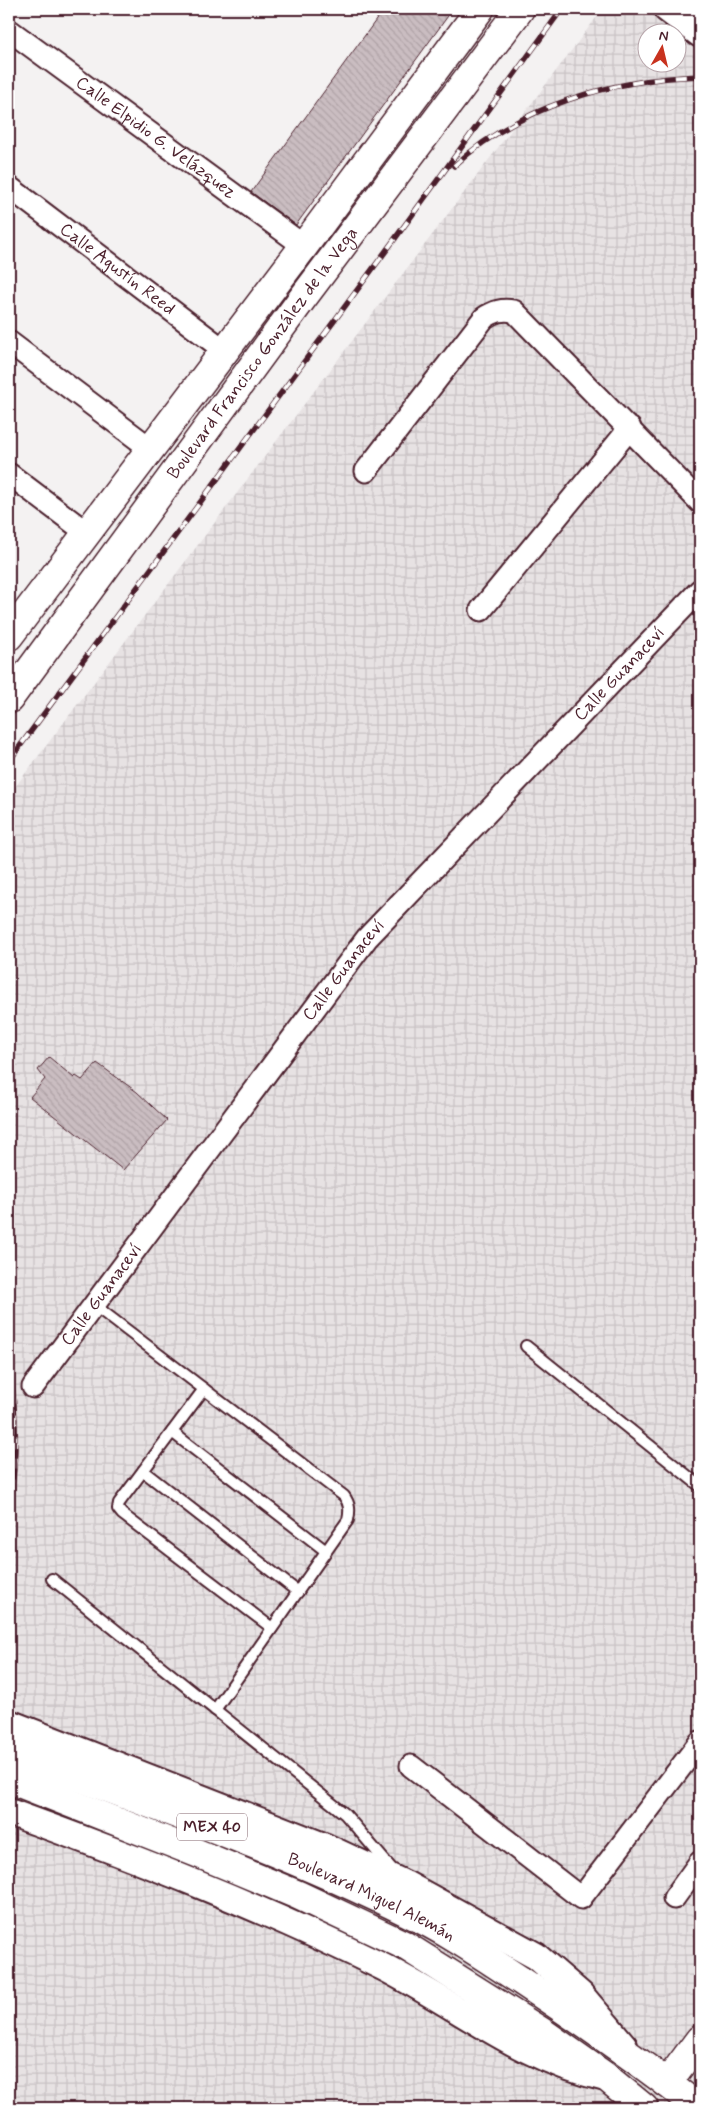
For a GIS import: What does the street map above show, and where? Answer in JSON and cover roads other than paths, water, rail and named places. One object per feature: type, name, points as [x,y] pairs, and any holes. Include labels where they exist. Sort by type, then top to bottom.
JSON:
[{"type":"main road","name":"Boulevard Francisco González de la Vega","points":[[9,636],[304,246],[480,9]]},
{"type":"main road","name":"Boulevard Francisco González de la Vega","points":[[9,699],[302,299],[520,9]]},
{"type":"main road","name":"Boulevard Miguel Alemán","points":[[9,1750],[208,1826],[309,1867],[411,1913],[481,1955],[557,2005],[699,2108]]},
{"type":"main road","name":"Boulevard Miguel Alemán","points":[[9,1779],[298,1895],[404,1945],[542,2032],[606,2077],[644,2108]]},
{"type":"main road","points":[[700,2039],[667,2083],[700,2089]]},
{"type":"street","points":[[667,9],[700,34]]},
{"type":"street","name":"Calle Elpidio G. Velázquez","points":[[9,30],[304,246]]},
{"type":"street","name":"Calle Agustín Reed","points":[[9,187],[225,351]]},
{"type":"street","points":[[366,471],[484,318],[493,312],[504,309],[514,311],[700,502]]},
{"type":"street","points":[[9,342],[151,449]]},
{"type":"street","points":[[481,610],[630,428]]},
{"type":"street","points":[[9,474],[87,533]]},
{"type":"street","name":"Calle Guanaceví","points":[[33,1387],[367,938],[700,590]]},
{"type":"street","points":[[9,1723],[326,1847],[405,1884],[536,1956],[580,1994],[637,2062]]},
{"type":"street","points":[[411,1766],[581,1898],[700,1742]]},
{"type":"street","points":[[9,1812],[106,1847],[307,1930],[415,1984],[498,2034],[536,2054],[578,2072],[606,2077]]},
{"type":"street","points":[[674,1898],[700,1862]]},
{"type":"lane","points":[[94,1305],[344,1496],[349,1508],[348,1520],[215,1710]]},
{"type":"lane","points":[[526,1346],[700,1486]]},
{"type":"lane","points":[[204,1390],[119,1503],[118,1508],[122,1514],[272,1628]]},
{"type":"lane","points":[[172,1432],[326,1551]]},
{"type":"lane","points":[[143,1471],[298,1592]]},
{"type":"lane","points":[[52,1580],[344,1814],[405,1884]]},
{"type":"railway","points":[[9,761],[394,240],[562,9]]},
{"type":"railway","points":[[454,166],[480,145],[508,127],[537,112],[569,100],[601,90],[634,83],[700,76]]},
{"type":"railway","points":[[9,1370],[15,1421],[14,1472],[9,1506]]}]
